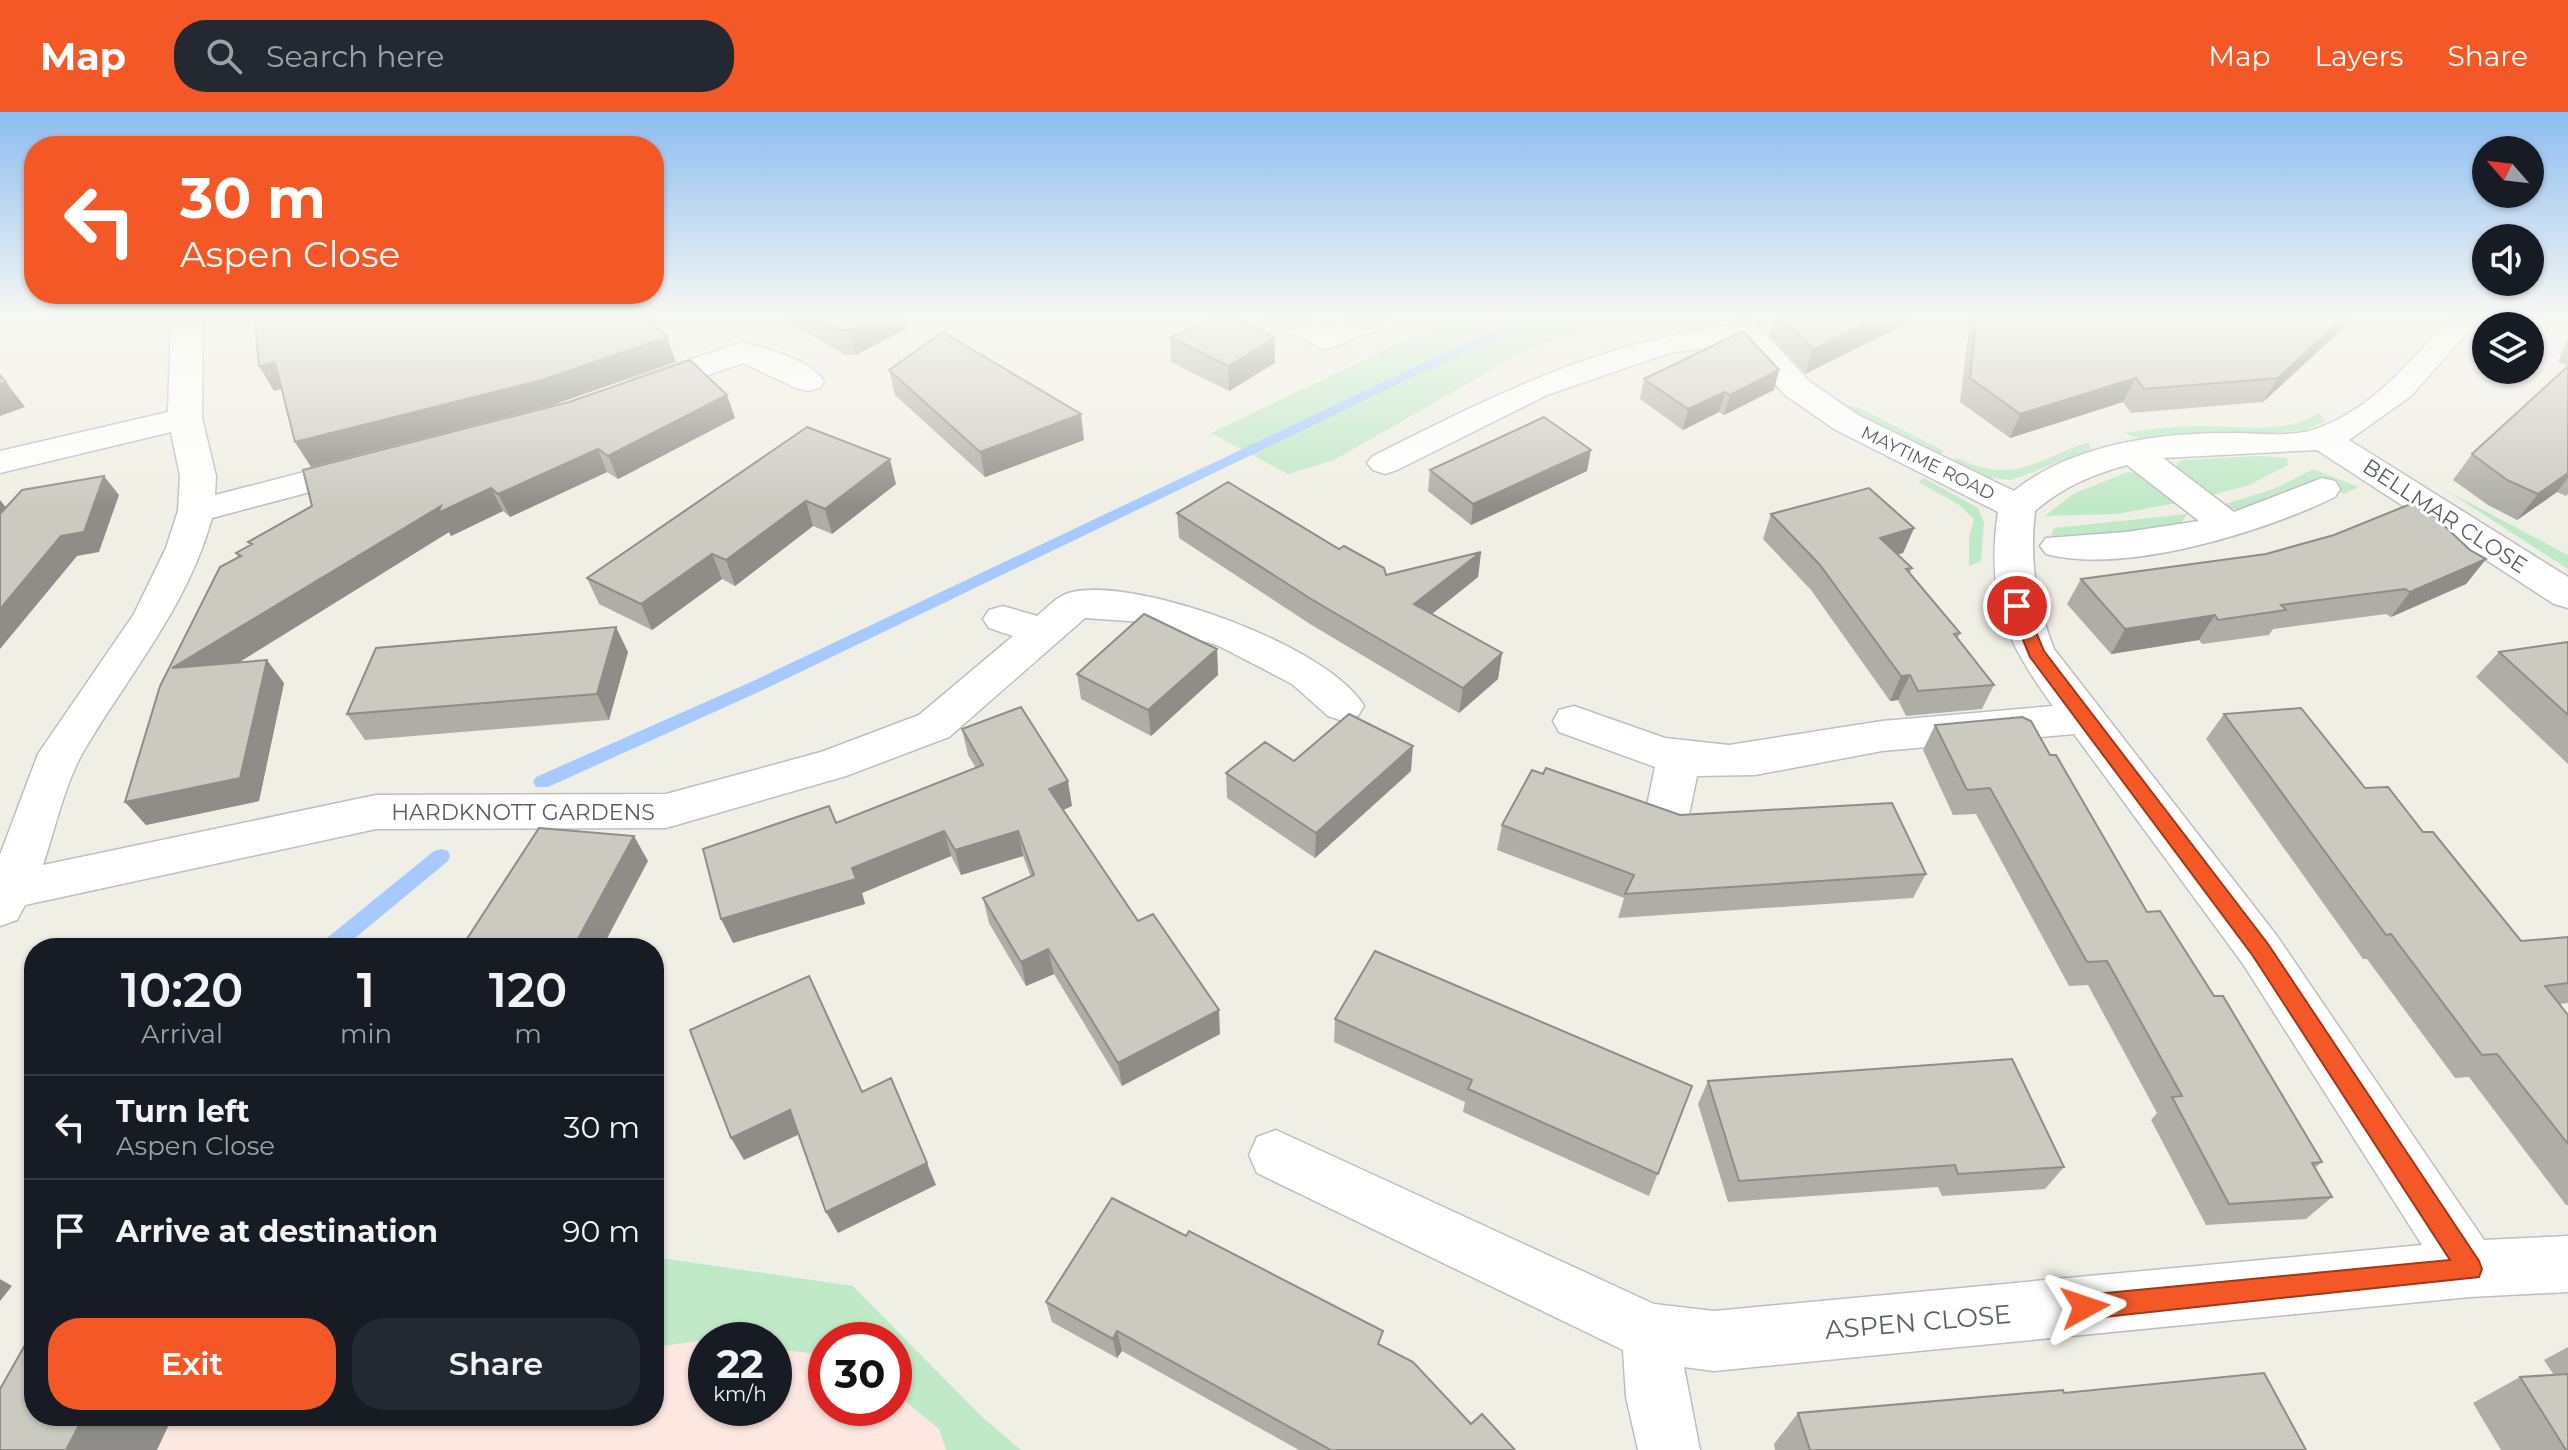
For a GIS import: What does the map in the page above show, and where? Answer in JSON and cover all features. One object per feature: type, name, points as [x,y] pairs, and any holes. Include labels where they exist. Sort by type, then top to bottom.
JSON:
[{"type":"street","points":[[5,899],[60,754],[152,617],[185,548],[196,511],[198,476],[185,418],[186,381]]},
{"type":"street","points":[[610,399],[659,381]]},
{"type":"street","points":[[1385,463],[1535,388],[1554,381]]},
{"type":"street","name":"MAYTIME ROAD","points":[[1791,381],[1846,422],[2017,507]]},
{"type":"street","points":[[2405,381],[2359,420],[2322,438],[2285,445],[2188,444],[2135,454],[2054,479],[2017,507],[2010,552],[2017,606],[2036,653],[2082,718],[2260,950],[2470,1269]]},
{"type":"street","points":[[0,462],[185,418]]},
{"type":"street","name":"BELLMAR CLOSE","points":[[2322,438],[2568,595]]},
{"type":"street","points":[[2135,454],[2227,525]]},
{"type":"street","points":[[196,511],[396,459]]},
{"type":"street","points":[[2059,546],[2133,542],[2227,525],[2287,507],[2322,489]]},
{"type":"street","name":"HARDKNOTT GARDENS","points":[[5,899],[376,812],[666,811],[831,765],[934,726],[1017,658],[1022,625],[1076,604],[1145,609],[1233,636],[1307,674],[1343,706]]},
{"type":"street","points":[[1574,721],[1679,758],[1713,761],[1762,758],[1880,737],[2082,718]]},
{"type":"street","points":[[1667,815],[1679,758]]},
{"type":"street","name":"ASPEN CLOSE","points":[[1276,1155],[1651,1333],[1714,1341],[2470,1269],[2568,1264]]},
{"type":"street","points":[[1651,1333],[1657,1397],[1669,1450]]},
{"type":"shaded area","points":[[664,1275],[853,1286],[888,1322],[808,1322],[808,1426],[912,1426],[912,1346],[981,1416],[1021,1450],[13,1450],[29,1426],[664,1426]]},
{"type":"green space","points":[[1319,381],[1471,381],[1334,460],[1288,474],[1211,433]]},
{"type":"green space","points":[[1839,404],[1857,407],[1944,451],[1938,456]]},
{"type":"green space","points":[[2318,413],[2326,421],[2305,430],[2139,438],[2124,433],[2181,427],[2277,427],[2306,420]]},
{"type":"green space","points":[[2088,442],[2091,449],[2012,480],[1983,477],[1951,462],[1957,458],[1994,470],[2009,470],[2038,463]]},
{"type":"green space","points":[[2260,456],[2287,458],[2288,465],[2249,485],[2205,497],[2176,470],[2177,463],[2182,460]]},
{"type":"green space","points":[[2313,469],[2359,487],[2344,494],[2314,480],[2256,507],[2232,509],[2222,505],[2274,489]]},
{"type":"green space","points":[[2128,472],[2138,473],[2182,502],[2117,514],[2045,516],[2073,494]]},
{"type":"green space","points":[[1924,478],[1978,508],[1984,523],[1981,561],[1969,566],[1969,538],[1974,519],[1958,504],[1918,482]]},
{"type":"green space","points":[[2449,492],[2568,555],[2568,569]]},
{"type":"green space","points":[[2187,514],[2181,524],[2133,531],[2051,536],[2054,528]]},
{"type":"green space","points":[[664,1258],[853,1286],[888,1322],[808,1322],[808,1353],[792,1351],[792,1322],[688,1322],[688,1342],[664,1346]]},
{"type":"green space","points":[[912,1346],[981,1416],[1021,1450],[946,1450],[939,1429],[912,1407]]},
{"type":"building","points":[[280,381],[536,381],[295,442]]},
{"type":"building","points":[[628,381],[713,381],[727,395],[608,456],[598,449],[498,494],[491,488],[438,513],[441,506],[172,668],[267,660],[240,778],[125,802],[160,686],[220,567],[241,556],[236,553],[252,544],[248,542],[312,506],[303,470],[569,402]]},
{"type":"building","points":[[902,381],[1026,381],[1081,414],[980,452]]},
{"type":"building","points":[[1648,381],[1757,381],[1730,395],[1725,392],[1688,409]]},
{"type":"building","points":[[1975,381],[2125,381],[2020,414]]},
{"type":"building","points":[[2139,381],[2236,381],[2144,389]]},
{"type":"building","points":[[2551,381],[2568,381],[2568,473],[2538,494],[2507,480],[2472,454]]},
{"type":"building","points":[[1544,417],[1591,450],[1473,504],[1430,470]]},
{"type":"building","points":[[807,427],[890,459],[825,509],[806,501],[726,560],[712,554],[641,604],[587,578]]},
{"type":"building","points":[[104,476],[84,532],[61,536],[0,609],[0,514],[22,490]]},
{"type":"building","points":[[1228,482],[1339,549],[1344,546],[1384,568],[1386,575],[1481,552],[1414,604],[1502,653],[1463,688],[1311,599],[1177,513]]},
{"type":"building","points":[[1869,488],[1914,528],[1880,538],[1912,568],[1906,569],[1960,633],[1954,634],[1994,685],[1918,691],[1910,675],[1901,676],[1820,565],[1771,514]]},
{"type":"building","points":[[2418,501],[2470,550],[2486,559],[2410,592],[2405,589],[2281,605],[2286,610],[2218,620],[2215,615],[2125,629],[2081,579],[2266,554],[2334,535]]},
{"type":"building","points":[[1144,614],[1217,649],[1148,710],[1077,674]]},
{"type":"building","points":[[616,627],[597,694],[347,714],[376,648]]},
{"type":"building","points":[[2568,642],[2568,715],[2499,652]]},
{"type":"building","points":[[1021,707],[1068,781],[1049,789],[1138,921],[1153,914],[1219,1010],[1118,1063],[1048,949],[1021,962],[983,898],[1034,875],[1018,831],[955,850],[944,831],[852,868],[856,879],[721,919],[703,849],[829,806],[836,823],[983,765],[962,729]]},
{"type":"building","points":[[2301,708],[2365,788],[2388,787],[2423,832],[2433,832],[2521,941],[2568,937],[2568,983],[2545,986],[2568,1015],[2568,1144],[2497,1054],[2482,1055],[2391,934],[2386,935],[2224,714]]},
{"type":"building","points":[[1349,714],[1413,746],[1316,833],[1226,773],[1265,742],[1294,761]]},
{"type":"building","points":[[2022,717],[2031,721],[2050,755],[2056,755],[2147,912],[2160,911],[2214,996],[2223,996],[2322,1162],[2312,1163],[2332,1197],[2229,1204],[2172,1097],[2182,1096],[2107,961],[2087,962],[1990,788],[1967,790],[1935,725]]},
{"type":"building","points":[[1546,768],[1680,815],[1892,803],[1926,874],[1625,894],[1634,875],[1502,825],[1532,770],[1543,774]]},
{"type":"building","points":[[539,828],[634,836],[578,938],[468,938]]},
{"type":"building","points":[[1375,951],[1692,1086],[1658,1174],[1468,1089],[1472,1080],[1335,1019]]},
{"type":"building","points":[[809,976],[862,1092],[891,1078],[927,1163],[826,1212],[790,1110],[731,1138],[690,1030]]},
{"type":"building","points":[[2012,1059],[2064,1167],[1958,1174],[1955,1165],[1739,1181],[1708,1081]]},
{"type":"building","points":[[1112,1198],[1186,1236],[1189,1231],[1383,1331],[1378,1344],[1413,1362],[1471,1424],[1482,1414],[1515,1450],[1331,1450],[1117,1331],[1113,1339],[1046,1302]]},
{"type":"building","points":[[24,1347],[24,1426],[79,1426],[66,1450],[0,1450],[0,1389]]},
{"type":"building","points":[[2264,1373],[2306,1450],[1810,1450],[1798,1413],[2063,1390],[2064,1393]]},
{"type":"building","points":[[2568,1374],[2568,1450],[2566,1450],[2520,1377]]},
{"type":"waterway","points":[[542,782],[757,686],[1397,381]]},
{"type":"waterway","points":[[341,938],[441,856]]},
{"type":"route","points":[[2017,606],[2036,653],[2082,718],[2260,950],[2470,1269],[2085,1307]]}]
